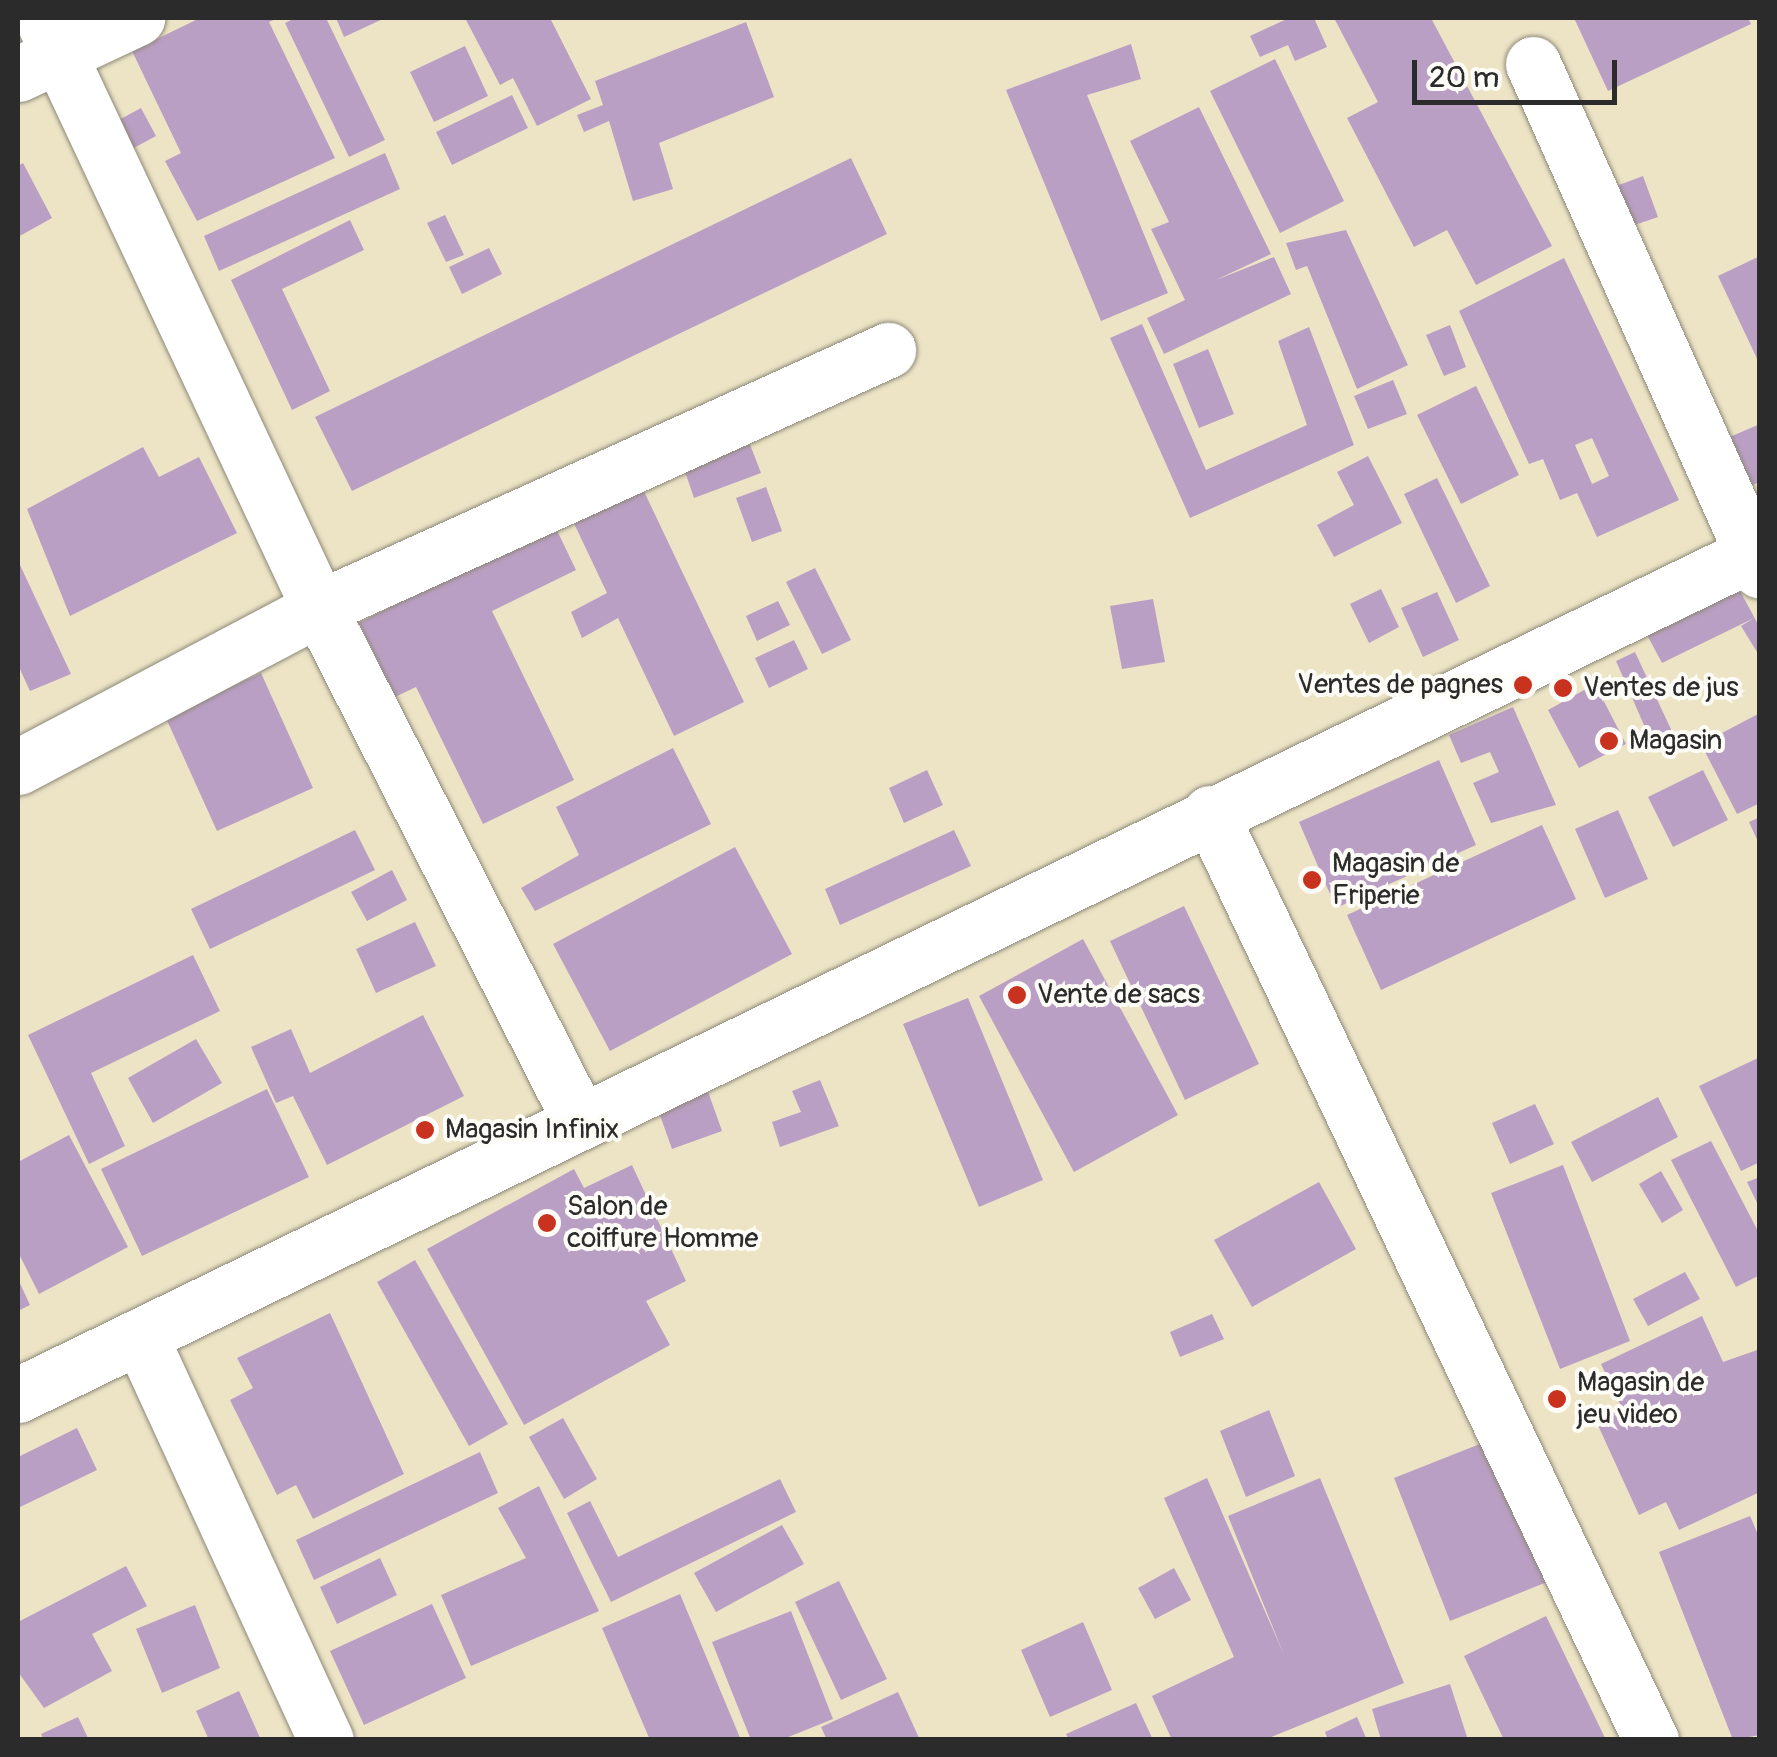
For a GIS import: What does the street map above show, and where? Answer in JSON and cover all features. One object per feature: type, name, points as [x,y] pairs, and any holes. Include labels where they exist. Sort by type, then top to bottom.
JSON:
[{"type":"street","points":[[137,18],[40,48],[580,1121]]},
{"type":"street","points":[[18,1396],[1210,813],[1757,558],[1532,64]]},
{"type":"street","points":[[18,767],[319,608],[888,350]]},
{"type":"street","points":[[1210,813],[1652,1740]]},
{"type":"street","points":[[140,1336],[326,1740]]},
{"type":"building","points":[[200,18],[278,18],[269,22],[335,158],[197,221],[165,161],[181,153],[132,51]]},
{"type":"building","points":[[295,18],[326,18],[385,140],[349,157],[285,23]]},
{"type":"building","points":[[336,18],[385,18],[344,37]]},
{"type":"building","points":[[465,18],[550,18],[591,99],[537,126],[513,78],[500,85]]},
{"type":"building","points":[[1289,18],[1314,18],[1327,47],[1295,61],[1288,45],[1260,57],[1250,36]]},
{"type":"building","points":[[1334,18],[1431,18],[1552,246],[1476,285],[1447,230],[1414,247],[1347,118],[1378,102]]},
{"type":"building","points":[[1574,18],[1748,18],[1751,24],[1608,91]]},
{"type":"building","points":[[746,22],[774,97],[659,143],[673,189],[633,201],[609,121],[584,132],[577,115],[603,105],[595,81]]},
{"type":"building","points":[[1131,44],[1141,79],[1087,95],[1168,293],[1101,321],[1006,90]]},
{"type":"building","points":[[465,46],[488,96],[434,122],[410,72]]},
{"type":"building","points":[[1275,59],[1344,201],[1280,233],[1210,91]]},
{"type":"building","points":[[512,95],[528,128],[452,165],[436,132]]},
{"type":"building","points":[[1199,107],[1271,254],[1216,280],[1274,257],[1291,294],[1164,354],[1147,318],[1185,300],[1151,229],[1169,222],[1130,141]]},
{"type":"building","points":[[141,108],[156,136],[130,150],[115,122]]},
{"type":"building","points":[[385,153],[400,189],[219,271],[204,236]]},
{"type":"building","points":[[851,158],[887,234],[352,491],[315,417]]},
{"type":"building","points":[[23,163],[52,218],[18,237],[18,166]]},
{"type":"building","points":[[1643,176],[1658,217],[1626,228],[1611,188]]},
{"type":"building","points":[[445,215],[464,255],[446,262],[427,223]]},
{"type":"building","points":[[350,220],[364,250],[282,289],[330,391],[292,410],[231,280]]},
{"type":"building","points":[[1346,230],[1408,365],[1357,389],[1307,266],[1296,270],[1286,243]]},
{"type":"building","points":[[489,248],[502,274],[462,294],[449,267]]},
{"type":"building","points":[[1760,256],[1760,365],[1718,276]]},
{"type":"building","points":[[1564,258],[1679,500],[1597,537],[1577,493],[1560,500],[1543,459],[1529,464],[1459,311]],"holes":[[[1592,438],[1609,476],[1592,484],[1575,445]]]},
{"type":"building","points":[[1142,324],[1206,470],[1307,425],[1278,341],[1309,327],[1354,445],[1190,518],[1110,338]]},
{"type":"building","points":[[1450,325],[1466,367],[1444,376],[1426,335]]},
{"type":"building","points":[[1208,349],[1234,414],[1199,428],[1173,364]]},
{"type":"building","points":[[1393,380],[1407,414],[1368,429],[1354,396]]},
{"type":"building","points":[[1476,386],[1519,475],[1461,504],[1417,415]]},
{"type":"building","points":[[1760,424],[1760,482],[1747,487],[1725,439]]},
{"type":"building","points":[[749,442],[761,473],[694,498],[683,466]]},
{"type":"building","points":[[143,447],[159,477],[199,457],[237,533],[70,616],[27,509]]},
{"type":"building","points":[[1368,456],[1402,523],[1334,557],[1317,525],[1354,505],[1337,472]]},
{"type":"building","points":[[1437,478],[1490,586],[1456,603],[1404,494]]},
{"type":"building","points":[[641,485],[744,702],[674,736],[618,618],[582,638],[571,612],[607,593],[571,517]]},
{"type":"building","points":[[766,487],[782,531],[752,542],[736,498]]},
{"type":"building","points":[[553,522],[576,570],[492,611],[574,780],[483,824],[416,687],[395,697],[359,623]]},
{"type":"building","points":[[20,565],[71,674],[30,691],[18,665]]},
{"type":"building","points":[[815,568],[851,640],[822,654],[786,582]]},
{"type":"building","points":[[1381,589],[1399,627],[1369,643],[1350,604]]},
{"type":"building","points":[[1739,589],[1760,628],[1760,657],[1741,626],[1754,618],[1662,663],[1646,633]]},
{"type":"building","points":[[1437,592],[1459,640],[1423,657],[1401,608]]},
{"type":"building","points":[[1153,599],[1165,662],[1122,669],[1110,606]]},
{"type":"building","points":[[778,601],[790,625],[757,641],[746,616]]},
{"type":"building","points":[[794,640],[808,669],[769,688],[755,658]]},
{"type":"building","points":[[1635,652],[1675,738],[1654,748],[1616,661]]},
{"type":"building","points":[[261,673],[313,788],[217,831],[165,716]]},
{"type":"building","points":[[1595,684],[1626,744],[1579,768],[1548,710]]},
{"type":"building","points":[[1513,707],[1556,805],[1491,823],[1473,783],[1499,772],[1490,752],[1461,763],[1449,735]]},
{"type":"building","points":[[1760,713],[1760,803],[1737,814],[1701,744]]},
{"type":"building","points":[[673,748],[711,824],[535,911],[521,888],[579,855],[556,807]]},
{"type":"building","points":[[1439,760],[1476,845],[1336,908],[1299,822]]},
{"type":"building","points":[[927,770],[943,805],[904,823],[889,788]]},
{"type":"building","points":[[1703,770],[1728,820],[1673,847],[1648,797]]},
{"type":"building","points":[[1618,810],[1648,879],[1605,898],[1575,829]]},
{"type":"building","points":[[1760,817],[1760,846],[1749,822]]},
{"type":"building","points":[[1542,825],[1576,899],[1381,990],[1347,915]]},
{"type":"building","points":[[355,830],[375,870],[210,949],[191,909]]},
{"type":"building","points":[[954,830],[971,866],[840,925],[825,889]]},
{"type":"building","points":[[735,847],[792,954],[610,1051],[553,944]]},
{"type":"building","points":[[392,870],[407,900],[367,921],[351,892]]},
{"type":"building","points":[[1184,906],[1259,1064],[1185,1100],[1110,941]]},
{"type":"building","points":[[415,922],[436,966],[376,993],[356,949]]},
{"type":"building","points":[[1083,939],[1178,1115],[1074,1172],[979,996]]},
{"type":"building","points":[[193,955],[220,1011],[91,1073],[125,1146],[89,1164],[28,1035]]},
{"type":"building","points":[[968,998],[1043,1180],[979,1207],[903,1024]]},
{"type":"building","points":[[423,1015],[464,1096],[327,1165],[293,1096],[276,1103],[251,1047],[291,1029],[310,1073]]},
{"type":"building","points":[[196,1039],[222,1083],[153,1123],[128,1078]]},
{"type":"building","points":[[1760,1057],[1760,1162],[1741,1171],[1699,1086]]},
{"type":"building","points":[[820,1080],[839,1126],[780,1147],[772,1122],[801,1112],[792,1091]]},
{"type":"building","points":[[706,1086],[722,1131],[672,1149],[656,1104]]},
{"type":"building","points":[[267,1089],[309,1177],[142,1256],[101,1169]]},
{"type":"building","points":[[1658,1097],[1678,1137],[1592,1182],[1571,1142]]},
{"type":"building","points":[[1535,1104],[1554,1144],[1510,1164],[1492,1123]]},
{"type":"building","points":[[69,1135],[128,1247],[39,1294],[18,1252],[18,1162]]},
{"type":"building","points":[[1711,1141],[1760,1235],[1760,1275],[1736,1287],[1671,1160]]},
{"type":"building","points":[[632,1165],[686,1281],[646,1301],[670,1345],[524,1425],[427,1249],[574,1169],[584,1188]]},
{"type":"building","points":[[1563,1165],[1630,1341],[1560,1369],[1491,1193]]},
{"type":"building","points":[[1661,1171],[1683,1210],[1662,1223],[1639,1184]]},
{"type":"building","points":[[1760,1177],[1760,1209],[1747,1182]]},
{"type":"building","points":[[1319,1182],[1356,1249],[1252,1307],[1214,1240]]},
{"type":"building","points":[[415,1260],[508,1424],[469,1446],[377,1282]]},
{"type":"building","points":[[1685,1272],[1700,1299],[1648,1326],[1633,1299]]},
{"type":"building","points":[[18,1279],[30,1305],[18,1311]]},
{"type":"building","points":[[330,1313],[404,1474],[313,1519],[296,1485],[277,1495],[230,1400],[253,1388],[237,1358]]},
{"type":"building","points":[[1212,1314],[1224,1339],[1180,1357],[1170,1332]]},
{"type":"building","points":[[1702,1316],[1723,1362],[1760,1349],[1760,1492],[1679,1530],[1666,1502],[1639,1515],[1596,1421],[1622,1408],[1601,1364]]},
{"type":"building","points":[[1269,1410],[1295,1476],[1246,1497],[1220,1431]]},
{"type":"building","points":[[563,1418],[597,1479],[564,1499],[529,1437]]},
{"type":"building","points":[[77,1428],[97,1470],[18,1508],[18,1457]]},
{"type":"building","points":[[1495,1438],[1552,1580],[1450,1621],[1394,1478]]},
{"type":"building","points":[[480,1452],[498,1493],[314,1580],[296,1540]]},
{"type":"building","points":[[1207,1478],[1284,1655],[1228,1516],[1320,1478],[1404,1683],[1269,1738],[1172,1740],[1152,1696],[1234,1657],[1164,1498]]},
{"type":"building","points":[[780,1479],[796,1512],[611,1602],[567,1513],[590,1501],[618,1557]]},
{"type":"building","points":[[539,1486],[599,1611],[471,1666],[441,1595],[526,1558],[498,1508]]},
{"type":"building","points":[[1750,1516],[1760,1539],[1760,1735],[1733,1740],[1659,1552]]},
{"type":"building","points":[[782,1525],[804,1564],[716,1612],[694,1573]]},
{"type":"building","points":[[380,1558],[397,1595],[337,1624],[320,1587]]},
{"type":"building","points":[[126,1566],[147,1606],[92,1634],[112,1671],[44,1708],[18,1672],[18,1622]]},
{"type":"building","points":[[1174,1568],[1191,1600],[1155,1619],[1138,1588]]},
{"type":"building","points":[[839,1581],[887,1679],[841,1700],[795,1602]]},
{"type":"building","points":[[680,1594],[741,1740],[650,1740],[602,1628]]},
{"type":"building","points":[[432,1604],[466,1678],[364,1725],[330,1651]]},
{"type":"building","points":[[195,1605],[220,1668],[162,1693],[136,1629]]},
{"type":"building","points":[[791,1611],[833,1719],[781,1740],[751,1740],[712,1642]]},
{"type":"building","points":[[1546,1616],[1606,1740],[1504,1740],[1464,1656]]},
{"type":"building","points":[[1083,1622],[1112,1690],[1050,1717],[1021,1650]]},
{"type":"building","points":[[1450,1684],[1468,1740],[1381,1740],[1372,1709]]},
{"type":"building","points":[[239,1691],[261,1740],[209,1740],[196,1711]]},
{"type":"building","points":[[898,1692],[920,1740],[827,1740],[821,1727]]},
{"type":"building","points":[[1136,1703],[1153,1740],[1069,1740],[1066,1734]]},
{"type":"building","points":[[78,1717],[89,1740],[44,1740],[41,1734]]},
{"type":"building","points":[[1357,1717],[1367,1740],[1328,1740],[1325,1732]]},
{"type":"place","name":"Ventes de pagnes","points":[[1523,685]]},
{"type":"place","name":"Ventes de jus","points":[[1563,688]]},
{"type":"place","name":"Magasin","points":[[1609,741]]},
{"type":"place","name":"Magasin de Friperie","points":[[1312,880]]},
{"type":"place","name":"Vente de sacs","points":[[1017,995]]},
{"type":"place","name":"Magasin Infinix","points":[[425,1130]]},
{"type":"place","name":"Salon de coiffure Homme","points":[[547,1223]]},
{"type":"place","name":"Magasin de jeu video","points":[[1557,1399]]}]
